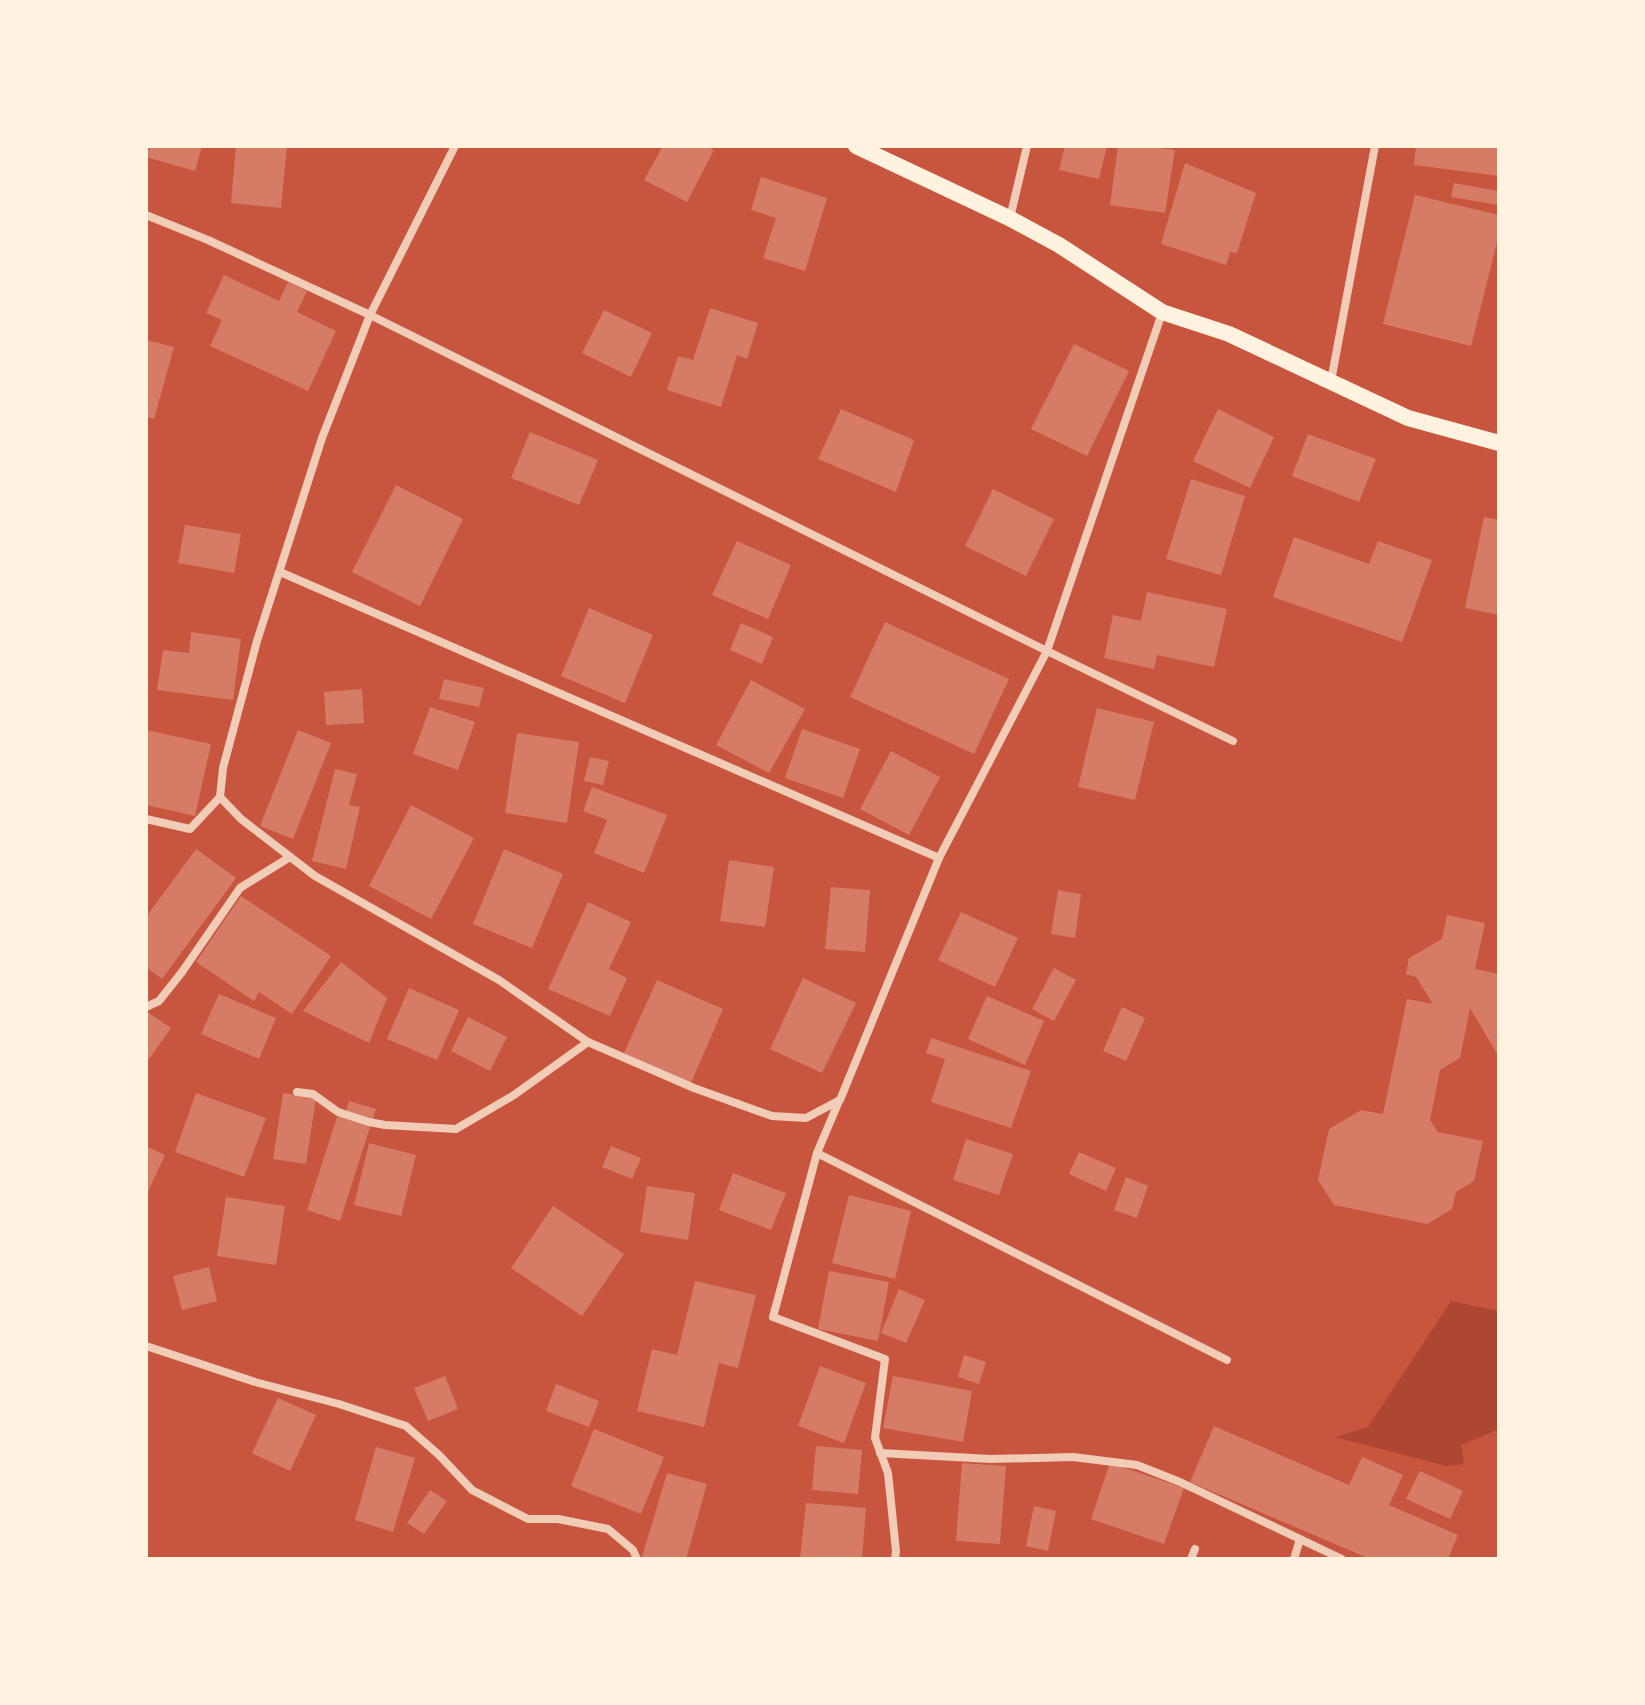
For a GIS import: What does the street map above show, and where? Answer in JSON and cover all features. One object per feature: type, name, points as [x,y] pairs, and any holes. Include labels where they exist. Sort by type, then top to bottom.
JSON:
[{"type":"main road","points":[[856,146],[1059,245],[1162,312],[1229,334],[1408,418],[1499,443]]},
{"type":"street","points":[[146,819],[190,829],[220,797],[223,768],[257,641],[322,438],[370,315],[455,146]]},
{"type":"street","points":[[1009,218],[1027,146]]},
{"type":"street","points":[[1331,382],[1375,146]]},
{"type":"street","points":[[146,215],[208,240],[370,315],[1233,741]]},
{"type":"street","points":[[895,1559],[888,1473],[875,1438],[885,1359],[773,1317],[817,1153],[939,858],[1047,651],[1162,312]]},
{"type":"street","points":[[280,572],[939,858]]},
{"type":"street","points":[[220,797],[241,819],[315,876],[499,980],[588,1042],[694,1088],[772,1116],[806,1118],[840,1100]]},
{"type":"street","points":[[146,1007],[159,1001],[182,972],[240,888],[290,857]]},
{"type":"street","points":[[297,1092],[313,1094],[338,1112],[369,1122],[456,1129],[514,1095],[588,1042]]},
{"type":"street","points":[[817,1153],[1227,1360]]},
{"type":"street","points":[[146,1346],[406,1426],[472,1490],[528,1519],[558,1519],[608,1529],[633,1550],[637,1559]]},
{"type":"street","points":[[880,1453],[991,1459],[1073,1457],[1137,1465],[1180,1482],[1342,1559]]},
{"type":"street","points":[[1294,1559],[1300,1539]]},
{"type":"street","points":[[1191,1559],[1195,1549]]},
{"type":"shaded area","points":[[1451,1301],[1499,1311],[1499,1429],[1461,1445],[1464,1464],[1446,1466],[1335,1437],[1368,1427]]},
{"type":"building","points":[[150,146],[202,146],[195,171],[146,157]]},
{"type":"building","points":[[236,146],[287,146],[281,208],[231,203]]},
{"type":"building","points":[[663,146],[706,146],[714,150],[687,202],[644,180]]},
{"type":"building","points":[[1065,146],[1107,146],[1099,179],[1059,170]]},
{"type":"building","points":[[1118,146],[1175,150],[1165,213],[1110,205]]},
{"type":"building","points":[[1416,146],[1499,146],[1499,176],[1414,165]]},
{"type":"building","points":[[1185,163],[1256,193],[1237,253],[1230,252],[1226,265],[1161,244]]},
{"type":"building","points":[[761,177],[827,198],[805,271],[763,258],[776,218],[751,210]]},
{"type":"building","points":[[1454,183],[1499,191],[1499,205],[1451,197]]},
{"type":"building","points":[[1415,195],[1499,215],[1499,234],[1471,346],[1383,324]]},
{"type":"building","points":[[224,275],[279,301],[288,282],[307,291],[297,312],[336,331],[308,391],[210,346],[222,320],[206,313]]},
{"type":"building","points":[[710,308],[758,323],[747,359],[737,355],[721,407],[667,390],[678,356],[693,360]]},
{"type":"building","points":[[604,310],[652,333],[631,377],[582,353]]},
{"type":"building","points":[[146,340],[174,347],[154,419],[146,417]]},
{"type":"building","points":[[1074,344],[1129,371],[1087,456],[1031,429]]},
{"type":"building","points":[[841,409],[914,440],[896,492],[818,459]]},
{"type":"building","points":[[1218,409],[1274,437],[1250,488],[1193,461]]},
{"type":"building","points":[[530,432],[598,460],[579,505],[511,478]]},
{"type":"building","points":[[1308,434],[1376,459],[1359,502],[1292,476]]},
{"type":"building","points":[[1191,479],[1245,496],[1221,575],[1166,559]]},
{"type":"building","points":[[396,485],[463,519],[420,606],[352,572]]},
{"type":"building","points":[[993,489],[1054,519],[1026,576],[965,546]]},
{"type":"building","points":[[1484,517],[1499,520],[1499,615],[1465,608]]},
{"type":"building","points":[[185,525],[241,534],[234,573],[178,563]]},
{"type":"building","points":[[1294,537],[1369,564],[1378,541],[1432,560],[1402,642],[1273,597]]},
{"type":"building","points":[[737,541],[791,565],[768,619],[712,595]]},
{"type":"building","points":[[1147,592],[1227,609],[1214,667],[1157,655],[1154,669],[1104,658],[1113,615],[1141,621]]},
{"type":"building","points":[[589,608],[653,635],[625,703],[561,676]]},
{"type":"building","points":[[885,622],[1009,679],[974,754],[850,697]]},
{"type":"building","points":[[741,623],[773,637],[762,664],[730,650]]},
{"type":"building","points":[[191,632],[241,639],[233,700],[157,690],[163,650],[189,653]]},
{"type":"building","points":[[444,679],[484,688],[479,707],[439,699]]},
{"type":"building","points":[[751,680],[805,709],[769,773],[716,745]]},
{"type":"building","points":[[362,689],[364,723],[326,725],[324,692]]},
{"type":"building","points":[[430,707],[475,722],[458,770],[413,754]]},
{"type":"building","points":[[1097,708],[1154,722],[1135,800],[1078,787]]},
{"type":"building","points":[[802,729],[860,749],[843,798],[785,778]]},
{"type":"building","points":[[146,730],[211,744],[195,816],[146,805]]},
{"type":"building","points":[[298,730],[331,743],[293,839],[260,826]]},
{"type":"building","points":[[517,733],[579,742],[567,823],[505,813]]},
{"type":"building","points":[[891,751],[940,777],[909,835],[860,809]]},
{"type":"building","points":[[590,757],[609,761],[603,785],[584,781]]},
{"type":"building","points":[[335,769],[357,774],[349,805],[360,807],[346,869],[312,861]]},
{"type":"building","points":[[592,787],[667,815],[644,873],[594,853],[607,820],[583,811]]},
{"type":"building","points":[[411,805],[474,838],[431,919],[369,886]]},
{"type":"building","points":[[196,849],[236,878],[162,979],[146,967],[146,917]]},
{"type":"building","points":[[504,849],[563,874],[532,948],[473,924]]},
{"type":"building","points":[[729,860],[774,867],[765,927],[720,921]]},
{"type":"building","points":[[831,887],[870,890],[865,952],[825,949]]},
{"type":"building","points":[[1058,890],[1081,894],[1075,938],[1051,934]]},
{"type":"building","points":[[241,896],[331,956],[292,1014],[259,992],[254,1001],[196,962]]},
{"type":"building","points":[[588,902],[631,922],[609,969],[627,978],[610,1016],[548,989]]},
{"type":"building","points":[[961,912],[1018,938],[995,987],[938,960]]},
{"type":"building","points":[[1447,915],[1485,923],[1475,969],[1499,974],[1499,1057],[1470,1008],[1460,1058],[1440,1070],[1430,1120],[1438,1132],[1483,1141],[1474,1181],[1456,1192],[1452,1209],[1427,1224],[1334,1205],[1318,1180],[1329,1129],[1361,1110],[1383,1114],[1407,999],[1433,1004],[1416,977],[1406,974],[1409,958],[1442,939]]},
{"type":"building","points":[[341,962],[387,998],[369,1043],[303,1011]]},
{"type":"building","points":[[1054,968],[1076,980],[1054,1021],[1032,1009]]},
{"type":"building","points":[[803,978],[856,1003],[822,1073],[770,1049]]},
{"type":"building","points":[[657,980],[723,1009],[691,1083],[624,1053]]},
{"type":"building","points":[[409,988],[459,1010],[437,1060],[387,1039]]},
{"type":"building","points":[[219,994],[276,1018],[259,1059],[201,1034]]},
{"type":"building","points":[[987,996],[1044,1021],[1025,1065],[968,1039]]},
{"type":"building","points":[[1122,1007],[1145,1018],[1126,1061],[1103,1051]]},
{"type":"building","points":[[146,1011],[171,1028],[149,1059],[146,1057]]},
{"type":"building","points":[[468,1017],[507,1037],[490,1071],[451,1051]]},
{"type":"building","points":[[931,1038],[1031,1071],[1011,1128],[931,1102],[945,1059],[926,1053]]},
{"type":"building","points":[[196,1093],[266,1118],[244,1177],[175,1152]]},
{"type":"building","points":[[283,1093],[316,1098],[306,1164],[273,1159]]},
{"type":"building","points":[[349,1101],[376,1109],[372,1122],[345,1114]]},
{"type":"building","points":[[338,1114],[371,1124],[340,1221],[307,1210]]},
{"type":"building","points":[[966,1139],[1013,1154],[999,1195],[953,1180]]},
{"type":"building","points":[[369,1143],[416,1155],[401,1216],[354,1205]]},
{"type":"building","points":[[146,1146],[165,1155],[146,1196]]},
{"type":"building","points":[[611,1146],[641,1158],[632,1179],[602,1167]]},
{"type":"building","points":[[1079,1152],[1116,1168],[1106,1191],[1069,1174]]},
{"type":"building","points":[[733,1173],[786,1193],[771,1230],[719,1210]]},
{"type":"building","points":[[1126,1177],[1148,1186],[1137,1218],[1114,1210]]},
{"type":"building","points":[[647,1186],[695,1193],[688,1240],[640,1232]]},
{"type":"building","points":[[849,1195],[911,1211],[895,1279],[832,1263]]},
{"type":"building","points":[[226,1197],[285,1206],[276,1265],[217,1256]]},
{"type":"building","points":[[553,1206],[624,1254],[582,1316],[511,1268]]},
{"type":"building","points":[[209,1267],[217,1301],[182,1310],[173,1276]]},
{"type":"building","points":[[829,1271],[889,1282],[878,1341],[818,1329]]},
{"type":"building","points":[[695,1281],[756,1295],[738,1368],[719,1363],[704,1427],[637,1411],[652,1349],[677,1355]]},
{"type":"building","points":[[899,1289],[925,1300],[906,1343],[881,1333]]},
{"type":"building","points":[[964,1355],[986,1362],[979,1384],[958,1377]]},
{"type":"building","points":[[820,1366],[866,1383],[844,1443],[798,1426]]},
{"type":"building","points":[[445,1376],[458,1409],[428,1421],[414,1388]]},
{"type":"building","points":[[893,1376],[972,1391],[963,1442],[883,1428]]},
{"type":"building","points":[[556,1384],[599,1401],[589,1427],[546,1411]]},
{"type":"building","points":[[278,1398],[316,1415],[290,1471],[252,1453]]},
{"type":"building","points":[[1214,1426],[1349,1485],[1362,1457],[1403,1475],[1389,1505],[1458,1535],[1448,1559],[1370,1559],[1190,1482]]},
{"type":"building","points":[[594,1429],[664,1457],[641,1514],[571,1486]]},
{"type":"building","points":[[816,1446],[862,1450],[858,1494],[812,1490]]},
{"type":"building","points":[[376,1447],[415,1458],[393,1532],[355,1520]]},
{"type":"building","points":[[962,1463],[1006,1466],[1000,1544],[956,1541]]},
{"type":"building","points":[[1110,1463],[1184,1488],[1164,1544],[1091,1519]]},
{"type":"building","points":[[1420,1471],[1463,1491],[1450,1519],[1406,1499]]},
{"type":"building","points":[[667,1473],[707,1484],[686,1559],[648,1559],[642,1557]]},
{"type":"building","points":[[430,1490],[447,1501],[424,1534],[407,1523]]},
{"type":"building","points":[[806,1503],[866,1508],[862,1559],[800,1559]]},
{"type":"building","points":[[1034,1506],[1056,1511],[1048,1551],[1026,1546]]}]
